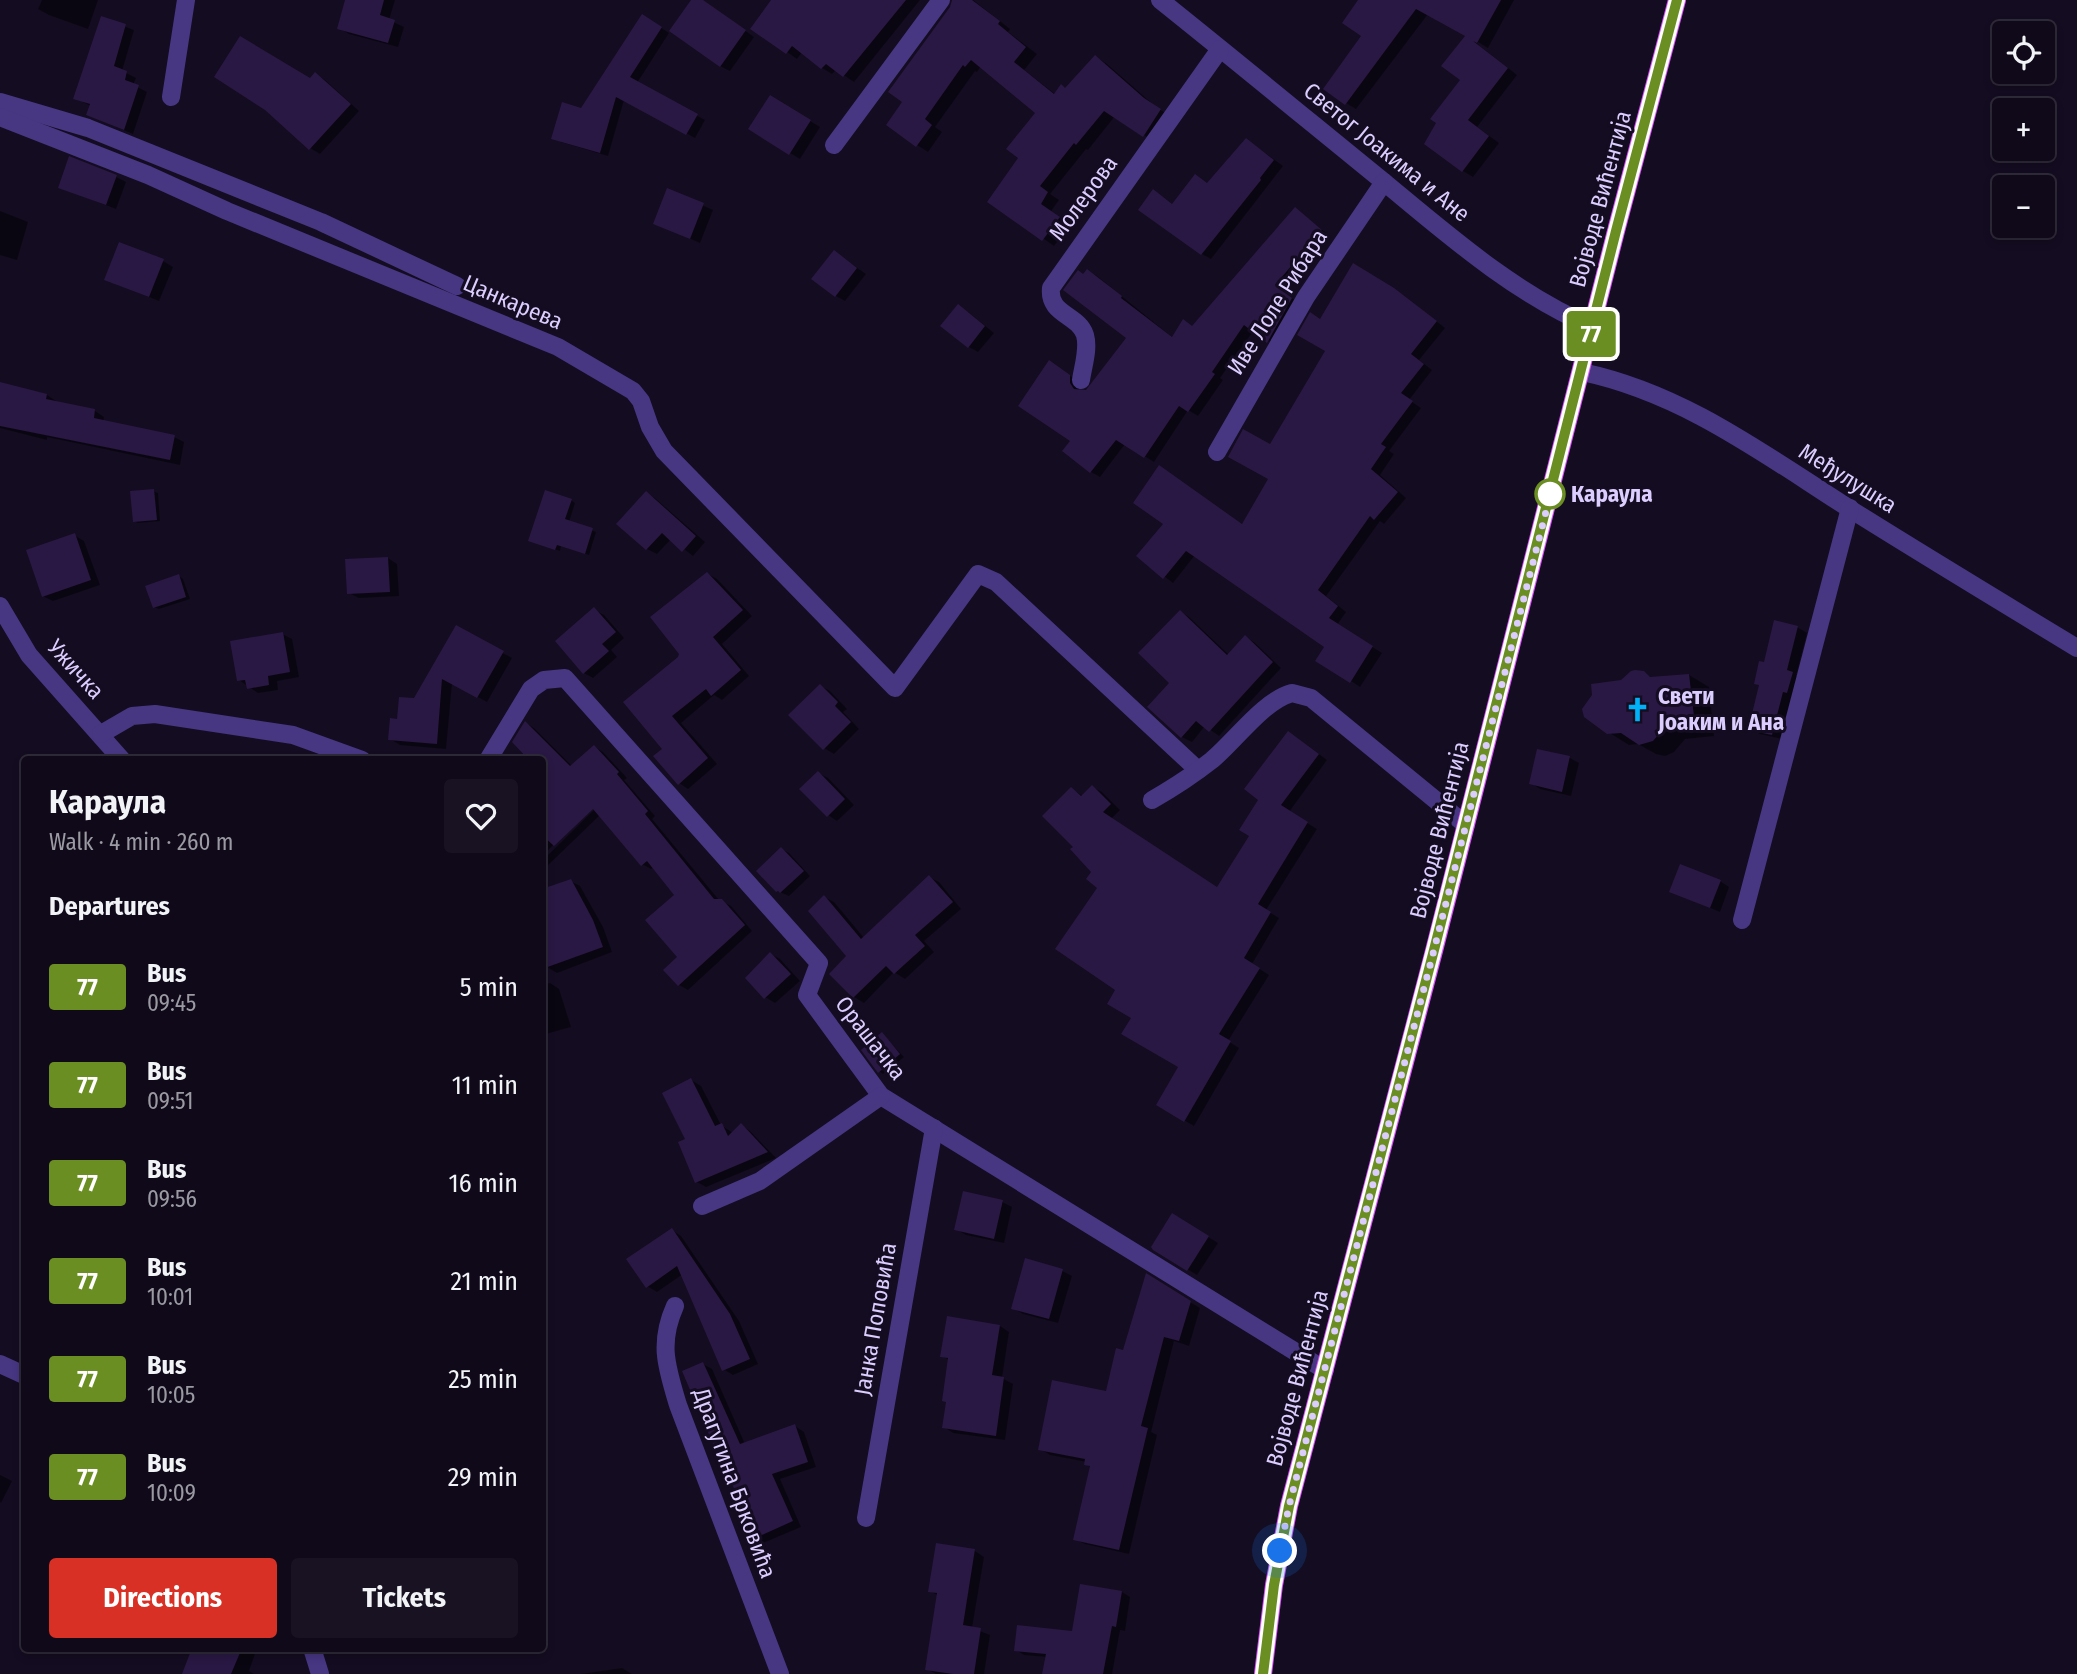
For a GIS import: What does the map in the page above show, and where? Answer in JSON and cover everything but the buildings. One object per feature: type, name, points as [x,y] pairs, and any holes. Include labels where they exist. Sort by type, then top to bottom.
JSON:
[{"type":"main road","name":"Војводе Вићентија","points":[[1263,1674],[1282,1540],[1677,0]]},
{"type":"street","points":[[171,97],[186,0]]},
{"type":"street","points":[[834,145],[941,0]]},
{"type":"street","name":"Светог Јоакима и Ане","points":[[1160,0],[1471,251],[1526,292],[1593,327]]},
{"type":"street","name":"Молерова","points":[[1081,380],[1086,337],[1081,326],[1052,303],[1051,288],[1220,49]]},
{"type":"street","points":[[0,102],[88,128],[321,222],[457,286]]},
{"type":"street","name":"Цанкарева","points":[[0,117],[148,175],[227,211],[558,347],[607,374],[633,391],[641,401],[650,427],[664,451],[895,688],[978,574],[996,582],[1198,770]]},
{"type":"street","name":"Иве Лоле Рибара","points":[[1217,452],[1306,297],[1384,182]]},
{"type":"street","name":"Међулушка","points":[[1582,372],[1613,378],[1657,394],[1738,437],[2077,648]]},
{"type":"street","points":[[1742,920],[1850,509]]},
{"type":"street","name":"Ужичка","points":[[0,606],[30,655],[119,756]]},
{"type":"street","name":"Орашачка","points":[[490,756],[531,690],[544,680],[565,678],[819,963],[807,995],[881,1096],[1325,1370]]},
{"type":"street","points":[[1152,800],[1198,770],[1275,701],[1292,693],[1311,698],[1466,825]]},
{"type":"street","points":[[101,734],[132,716],[155,714],[293,735],[351,756]]},
{"type":"street","points":[[702,1206],[760,1181],[881,1096]]},
{"type":"street","name":"Јанка Поповића","points":[[866,1518],[934,1128]]},
{"type":"street","name":"Драгутина Брковића","points":[[675,1306],[665,1334],[668,1372],[780,1674]]},
{"type":"street","points":[[0,1364],[21,1374]]},
{"type":"street","points":[[313,1652],[320,1674]]},
{"type":"bus line","name":"77","points":[[1263,1674],[1274,1585],[1289,1506],[1677,0]]},
{"type":"place","name":"Караула","points":[[1550,494]]},
{"type":"place","name":"Свети Јоаким и Ана","points":[[1638,709]]},
{"type":"route","points":[[1280,1551],[1289,1506],[1552,488],[1550,494]]}]
